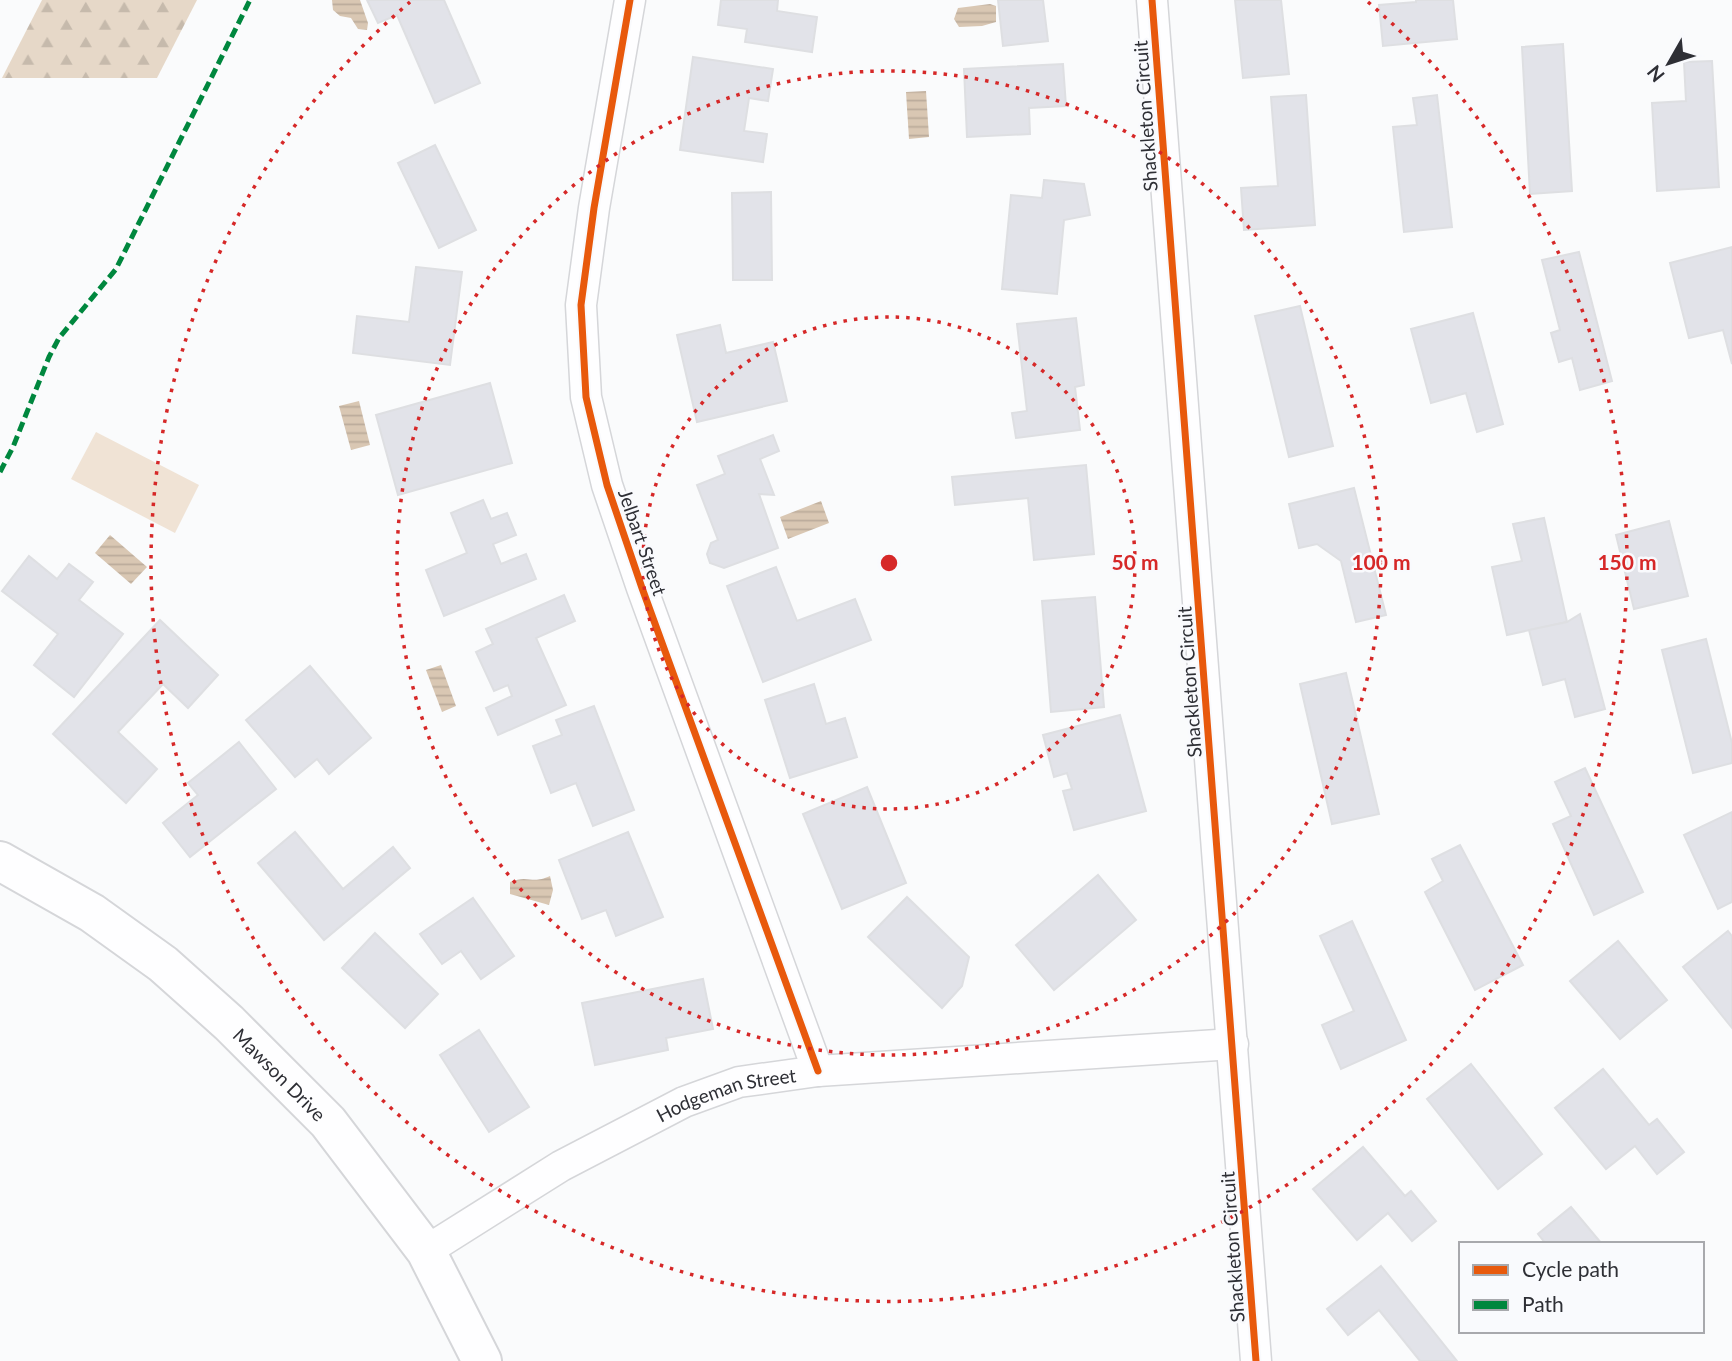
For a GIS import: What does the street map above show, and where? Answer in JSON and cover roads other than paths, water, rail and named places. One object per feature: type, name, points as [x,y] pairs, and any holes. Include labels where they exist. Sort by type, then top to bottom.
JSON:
[{"type":"main road","name":"Mawson Drive","points":[[0,861],[92,913],[163,964],[229,1023],[328,1122],[426,1251],[482,1361]]},
{"type":"street","name":"Jelbart Street","points":[[629,0],[594,208],[581,306],[586,397],[607,485],[642,588],[818,1072]]},
{"type":"street","name":"Shackleton Circuit","points":[[1152,0],[1256,1361]]},
{"type":"street","name":"Hodgeman Street","points":[[426,1251],[561,1167],[684,1102],[739,1082],[818,1072],[1233,1044]]}]
